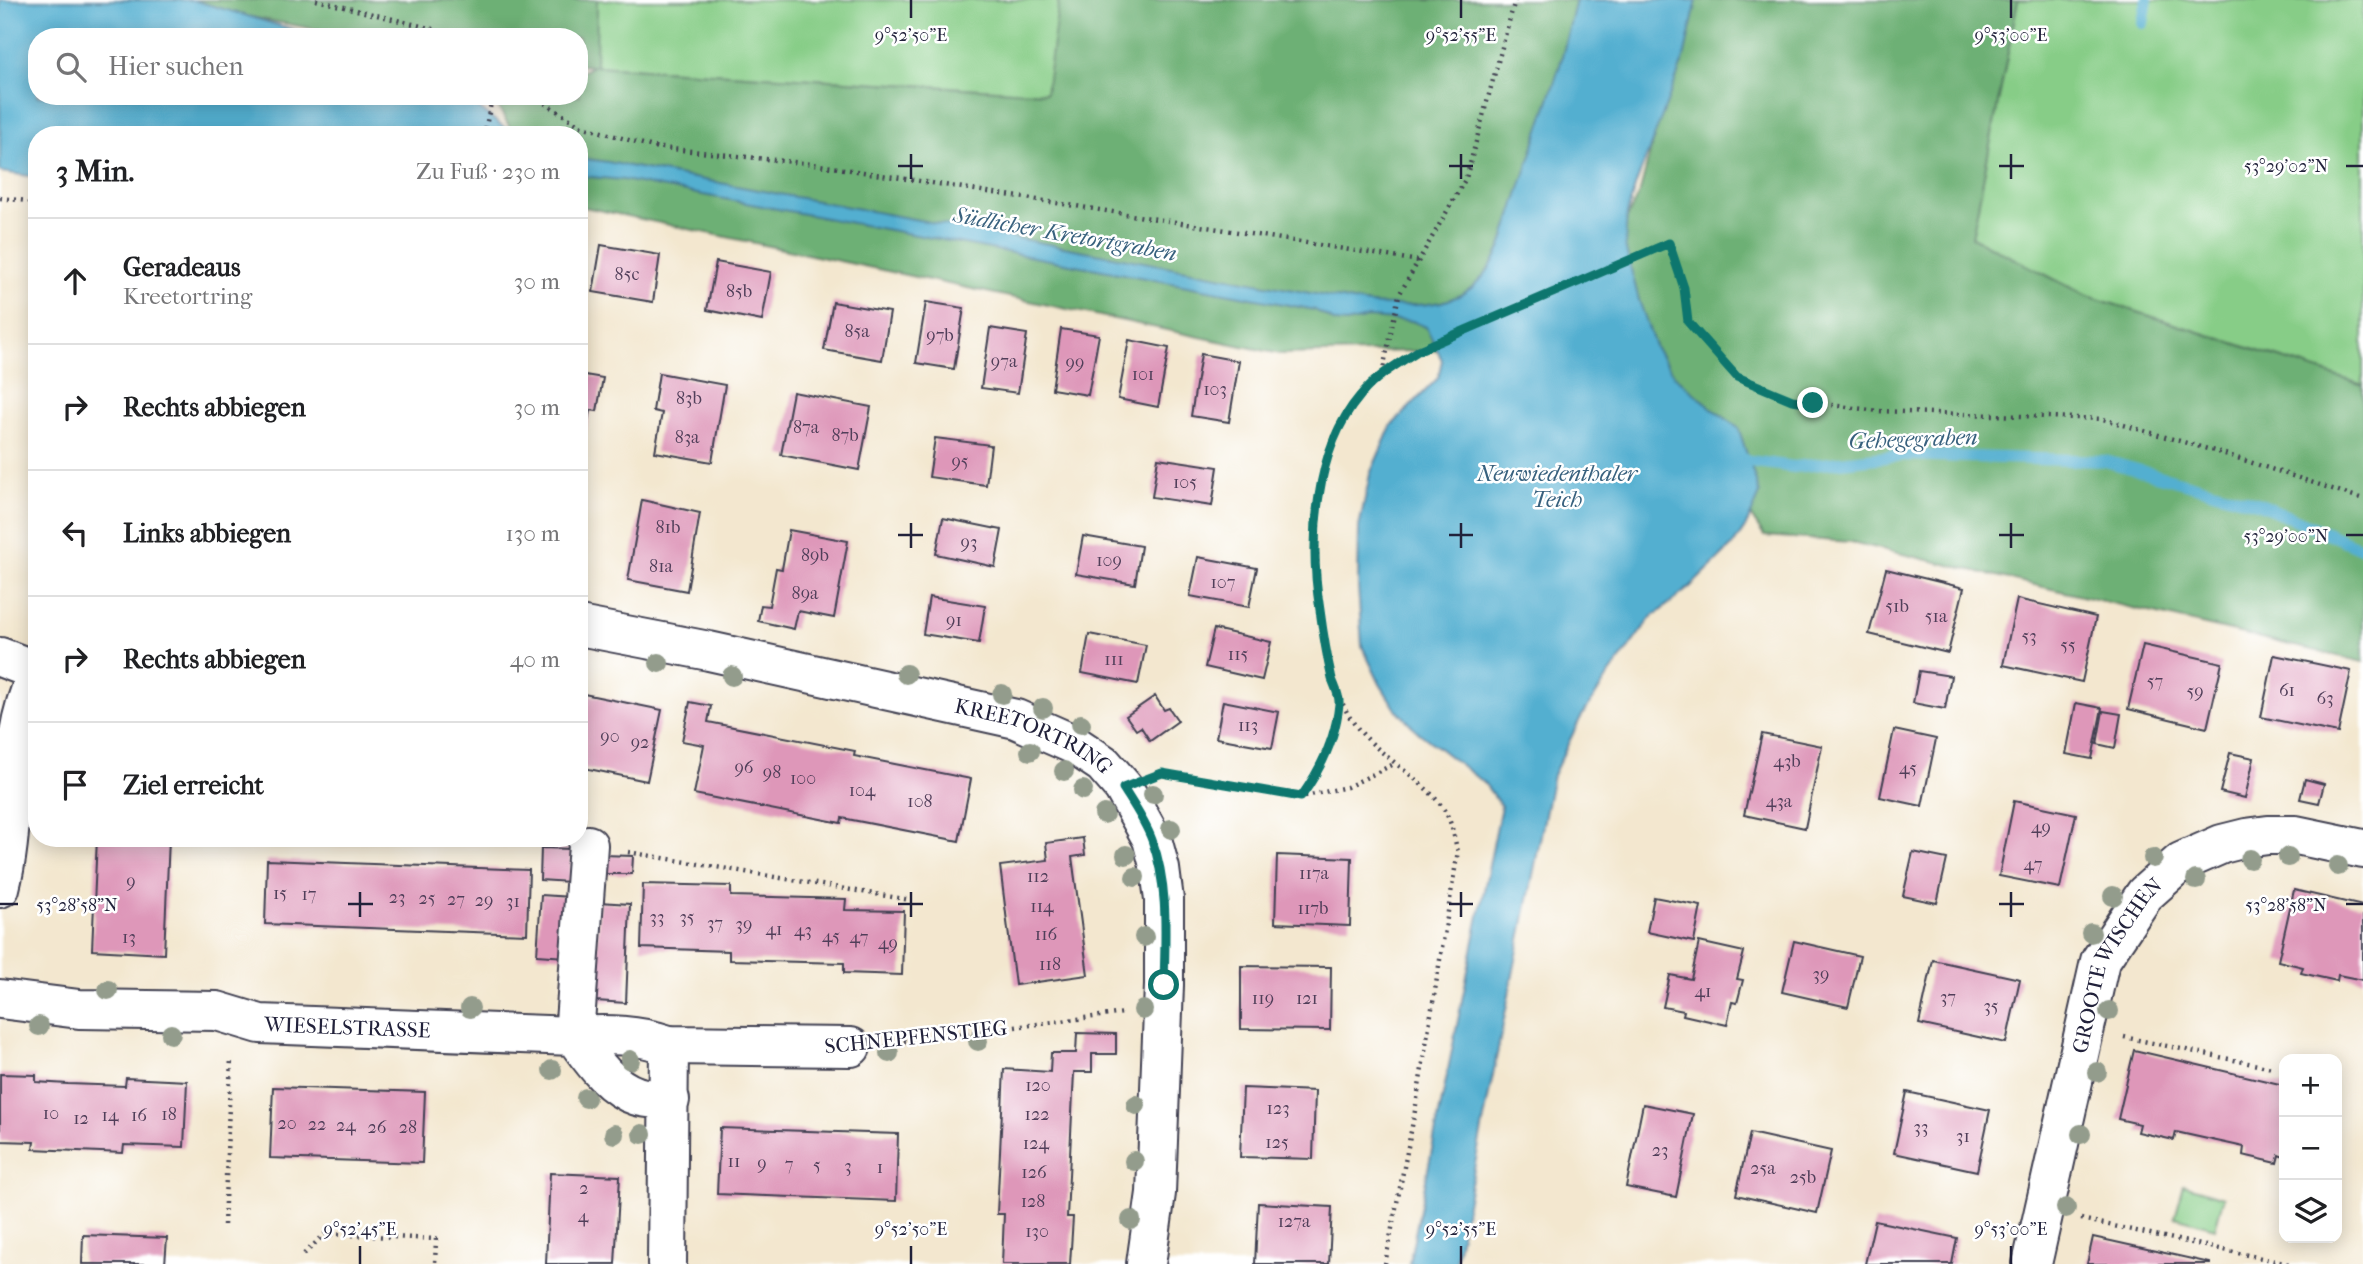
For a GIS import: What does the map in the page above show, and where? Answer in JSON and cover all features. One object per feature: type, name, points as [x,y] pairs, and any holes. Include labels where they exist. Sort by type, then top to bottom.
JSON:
[{"type":"street","name":"KREETORTRING","points":[[588,628],[722,653],[1016,719],[1073,744],[1103,764],[1123,788],[1152,839],[1164,900],[1156,1193],[1146,1264]]},
{"type":"street","points":[[0,657],[28,669]]},
{"type":"street","points":[[0,888],[6,865],[6,811],[20,722],[28,694]]},
{"type":"street","name":"GROOTE WISCHEN","points":[[2032,1264],[2100,961],[2145,894],[2181,862],[2222,844],[2246,838],[2296,835],[2363,849]]},
{"type":"street","points":[[588,847],[575,1036],[596,1066],[619,1087],[638,1096],[670,1100]]},
{"type":"street","name":"WIESELSTRASSE","points":[[0,999],[79,1009],[217,1011],[260,1024],[575,1036]]},
{"type":"street","name":"SCHNEPFENSTIEG","points":[[575,1036],[620,1034],[645,1037],[669,1045],[851,1047]]},
{"type":"street","points":[[667,1264],[669,1045]]},
{"type":"path","points":[[316,0],[429,28]]},
{"type":"path","points":[[1382,374],[1399,295],[1466,178],[1514,0]]},
{"type":"path","points":[[486,126],[491,105]]},
{"type":"path","points":[[547,105],[579,126]]},
{"type":"path","points":[[588,129],[653,147],[813,164],[1419,261]]},
{"type":"path","points":[[0,198],[28,201]]},
{"type":"path","points":[[1385,1264],[1415,1111],[1458,851],[1447,815],[1430,793],[1394,764],[1355,726],[1340,701],[1332,678],[1319,607],[1317,517],[1322,470],[1338,429],[1360,396],[1382,374],[1419,350],[1669,243],[1684,288],[1688,322],[1737,377],[1792,400],[1878,411],[2103,419],[2225,454],[2363,499]]},
{"type":"path","points":[[1301,797],[1319,771],[1332,736],[1340,701]]},
{"type":"path","points":[[1123,788],[1162,773],[1301,797],[1347,788],[1394,764]]},
{"type":"path","points":[[588,845],[911,900]]},
{"type":"path","name":"SCHNEPFENSTIEG","points":[[851,1047],[1132,1012]]},
{"type":"path","points":[[224,1224],[234,1016]]},
{"type":"path","points":[[2123,1037],[2272,1068]]},
{"type":"path","points":[[2077,1219],[2289,1264]]},
{"type":"path","points":[[304,1254],[325,1234],[436,1239],[435,1264]]},
{"type":"green space","points":[[161,0],[597,0],[596,66],[1046,93],[1059,0],[1616,0],[1464,350],[1280,354],[588,208],[588,126],[509,126],[499,108],[493,105],[588,105],[588,68],[593,66],[588,66],[588,28],[309,28]]},
{"type":"green space","points":[[597,0],[1059,0],[1047,93],[595,66]]},
{"type":"green space","points":[[1690,0],[2018,0],[1972,237],[2085,295],[2363,385],[2363,662],[1851,542],[1764,536],[1596,283],[1640,191]]},
{"type":"green space","points":[[2018,0],[2363,0],[2363,385],[2085,295],[1972,237]]},
{"type":"green space","points":[[2184,1185],[2224,1197],[2215,1228],[2175,1217]]},
{"type":"water","points":[[0,0],[193,0],[288,28],[28,28],[28,105],[475,105],[502,126],[28,126],[28,176],[0,172]]},
{"type":"water","name":"Neuwiedenthaler Teich","points":[[1576,0],[1697,0],[1684,58],[1627,214],[1625,246],[1639,300],[1656,349],[1675,376],[1738,427],[1760,494],[1746,526],[1733,545],[1690,587],[1650,619],[1580,719],[1553,775],[1455,1264],[1409,1264],[1501,806],[1484,783],[1418,732],[1395,708],[1362,646],[1358,587],[1359,527],[1370,474],[1391,426],[1438,378],[1442,360],[1426,327],[1412,321],[1368,318],[1346,323],[1335,322],[1315,310],[623,180],[588,177],[588,159],[1369,304],[1431,304],[1464,293],[1478,282],[1491,266],[1502,244],[1560,65]]},
{"type":"building","points":[[601,245],[660,255],[653,302],[593,292]]},
{"type":"building","points":[[716,262],[771,272],[762,321],[707,310]]},
{"type":"building","points":[[833,302],[890,312],[882,360],[824,350]]},
{"type":"building","points":[[926,302],[964,308],[954,369],[916,363]]},
{"type":"building","points":[[990,328],[1027,334],[1018,393],[981,388]]},
{"type":"building","points":[[1061,329],[1099,335],[1088,395],[1052,389]]},
{"type":"building","points":[[1129,340],[1169,348],[1158,407],[1118,399]]},
{"type":"building","points":[[1201,354],[1239,361],[1229,422],[1191,416]]},
{"type":"building","points":[[659,373],[725,385],[712,462],[655,452],[662,413],[653,411]]},
{"type":"building","points":[[588,376],[603,378],[597,411],[590,410],[588,421]]},
{"type":"building","points":[[793,392],[871,407],[859,470],[781,455]]},
{"type":"building","points":[[935,438],[991,445],[986,485],[929,477]]},
{"type":"building","points":[[1158,458],[1218,467],[1212,506],[1152,497]]},
{"type":"building","points":[[642,500],[700,513],[687,591],[628,580]]},
{"type":"building","points":[[943,518],[1002,530],[995,567],[936,554]]},
{"type":"building","points":[[789,530],[848,541],[834,618],[798,611],[794,629],[758,621],[761,605],[769,606],[776,568],[782,569]]},
{"type":"building","points":[[1083,536],[1141,546],[1135,584],[1076,574]]},
{"type":"building","points":[[1198,557],[1257,568],[1249,607],[1190,596]]},
{"type":"building","points":[[1886,569],[1964,588],[1948,653],[1869,634]]},
{"type":"building","points":[[929,597],[985,606],[979,643],[923,634]]},
{"type":"building","points":[[2017,599],[2096,617],[2082,682],[2003,665]]},
{"type":"building","points":[[1214,629],[1271,642],[1262,680],[1205,667]]},
{"type":"building","points":[[1089,634],[1146,645],[1138,684],[1082,673]]},
{"type":"building","points":[[2143,645],[2222,663],[2207,728],[2128,709]]},
{"type":"building","points":[[2274,655],[2351,671],[2338,733],[2261,717]]},
{"type":"building","points":[[1919,671],[1951,676],[1945,709],[1913,703]]},
{"type":"building","points":[[588,695],[662,710],[647,781],[588,769]]},
{"type":"building","points":[[1155,696],[1164,710],[1169,708],[1178,721],[1150,741],[1141,727],[1136,730],[1126,716]]},
{"type":"building","points":[[1223,701],[1279,712],[1272,748],[1216,738]]},
{"type":"building","points":[[690,702],[711,706],[708,722],[855,751],[854,756],[971,779],[959,841],[842,818],[841,823],[694,794],[704,745],[682,741]]},
{"type":"building","points":[[2076,703],[2102,708],[2092,759],[2066,754]]},
{"type":"building","points":[[2103,711],[2121,714],[2115,748],[2097,744]]},
{"type":"building","points":[[1894,730],[1936,739],[1922,806],[1880,797]]},
{"type":"building","points":[[1762,734],[1822,746],[1805,828],[1744,815]]},
{"type":"building","points":[[2230,753],[2254,758],[2245,798],[2220,792]]},
{"type":"building","points":[[2305,779],[2324,784],[2319,803],[2300,799]]},
{"type":"building","points":[[2014,801],[2076,814],[2060,888],[1999,876]]},
{"type":"building","points":[[1083,838],[1085,855],[1072,857],[1088,975],[1015,985],[1000,866],[1048,860],[1046,843]]},
{"type":"building","points":[[97,847],[169,847],[164,954],[92,950]]},
{"type":"building","points":[[541,848],[572,849],[570,882],[540,880]]},
{"type":"building","points":[[1913,852],[1947,859],[1937,903],[1903,896]]},
{"type":"building","points":[[602,855],[633,856],[632,874],[601,874]]},
{"type":"building","points":[[1277,855],[1352,858],[1350,926],[1275,923]]},
{"type":"building","points":[[267,860],[529,870],[527,934],[265,924]]},
{"type":"building","points":[[643,884],[731,886],[731,896],[846,899],[845,910],[904,911],[902,975],[844,973],[844,963],[729,960],[729,951],[641,948]]},
{"type":"building","points":[[2294,890],[2363,906],[2363,980],[2338,975],[2337,981],[2301,973],[2303,967],[2278,961]]},
{"type":"building","points":[[541,895],[571,897],[567,957],[537,955]]},
{"type":"building","points":[[1654,897],[1701,906],[1694,942],[1647,932]]},
{"type":"building","points":[[599,902],[630,904],[626,1003],[596,1001]]},
{"type":"building","points":[[1794,941],[1860,956],[1848,1007],[1782,992]]},
{"type":"building","points":[[1699,942],[1744,952],[1737,979],[1743,980],[1737,1003],[1732,1002],[1727,1025],[1683,1015],[1684,1011],[1663,1007],[1670,975],[1691,979]]},
{"type":"building","points":[[1933,960],[2020,979],[2006,1043],[1919,1024]]},
{"type":"building","points":[[1241,966],[1331,967],[1330,1030],[1241,1029]]},
{"type":"building","points":[[1077,1033],[1116,1034],[1116,1054],[1092,1054],[1092,1072],[1074,1072],[1067,1217],[1073,1217],[1070,1264],[1002,1264],[1004,1214],[997,1214],[1004,1069],[1050,1072],[1051,1053],[1076,1053]]},
{"type":"building","points":[[2134,1050],[2279,1084],[2277,1163],[2243,1155],[2244,1147],[2176,1132],[2174,1140],[2138,1132],[2140,1124],[2118,1119]]},
{"type":"building","points":[[0,1074],[36,1075],[36,1082],[68,1084],[125,1086],[126,1078],[187,1081],[184,1147],[124,1145],[123,1153],[33,1149],[34,1142],[0,1141]]},
{"type":"building","points":[[273,1087],[425,1092],[422,1163],[270,1158]]},
{"type":"building","points":[[1243,1088],[1315,1091],[1313,1159],[1240,1157]]},
{"type":"building","points":[[1907,1092],[1990,1110],[1977,1171],[1894,1153]]},
{"type":"building","points":[[1643,1104],[1693,1114],[1676,1197],[1626,1187]]},
{"type":"building","points":[[720,1128],[898,1134],[896,1201],[717,1194]]},
{"type":"building","points":[[1750,1133],[1831,1151],[1817,1213],[1736,1195]]},
{"type":"building","points":[[550,1173],[620,1176],[615,1264],[546,1264]]},
{"type":"building","points":[[1258,1203],[1332,1207],[1329,1264],[1255,1264]]},
{"type":"building","points":[[1875,1221],[1957,1238],[1952,1264],[1865,1264]]},
{"type":"building","points":[[83,1235],[167,1238],[165,1264],[82,1264]]},
{"type":"building","points":[[2093,1237],[2210,1263],[2210,1264],[2087,1264]]},
{"type":"waterway","points":[[2143,23],[2147,0]]},
{"type":"waterway","name":"Gehegegraben","points":[[1734,455],[1749,461],[1794,467],[1904,455],[2105,461],[2260,504],[2363,549]]},
{"type":"route","points":[[1164,985],[1166,928],[1160,869],[1152,839],[1123,788],[1162,773],[1301,797],[1319,771],[1332,736],[1340,701],[1332,678],[1319,607],[1317,517],[1322,470],[1338,429],[1360,396],[1382,374],[1419,350],[1669,243],[1684,288],[1688,322],[1737,377],[1792,400],[1813,403]]},
{"type":"water label","name":"Südlicher Kretortgraben","points":[[1065,234]]}]
